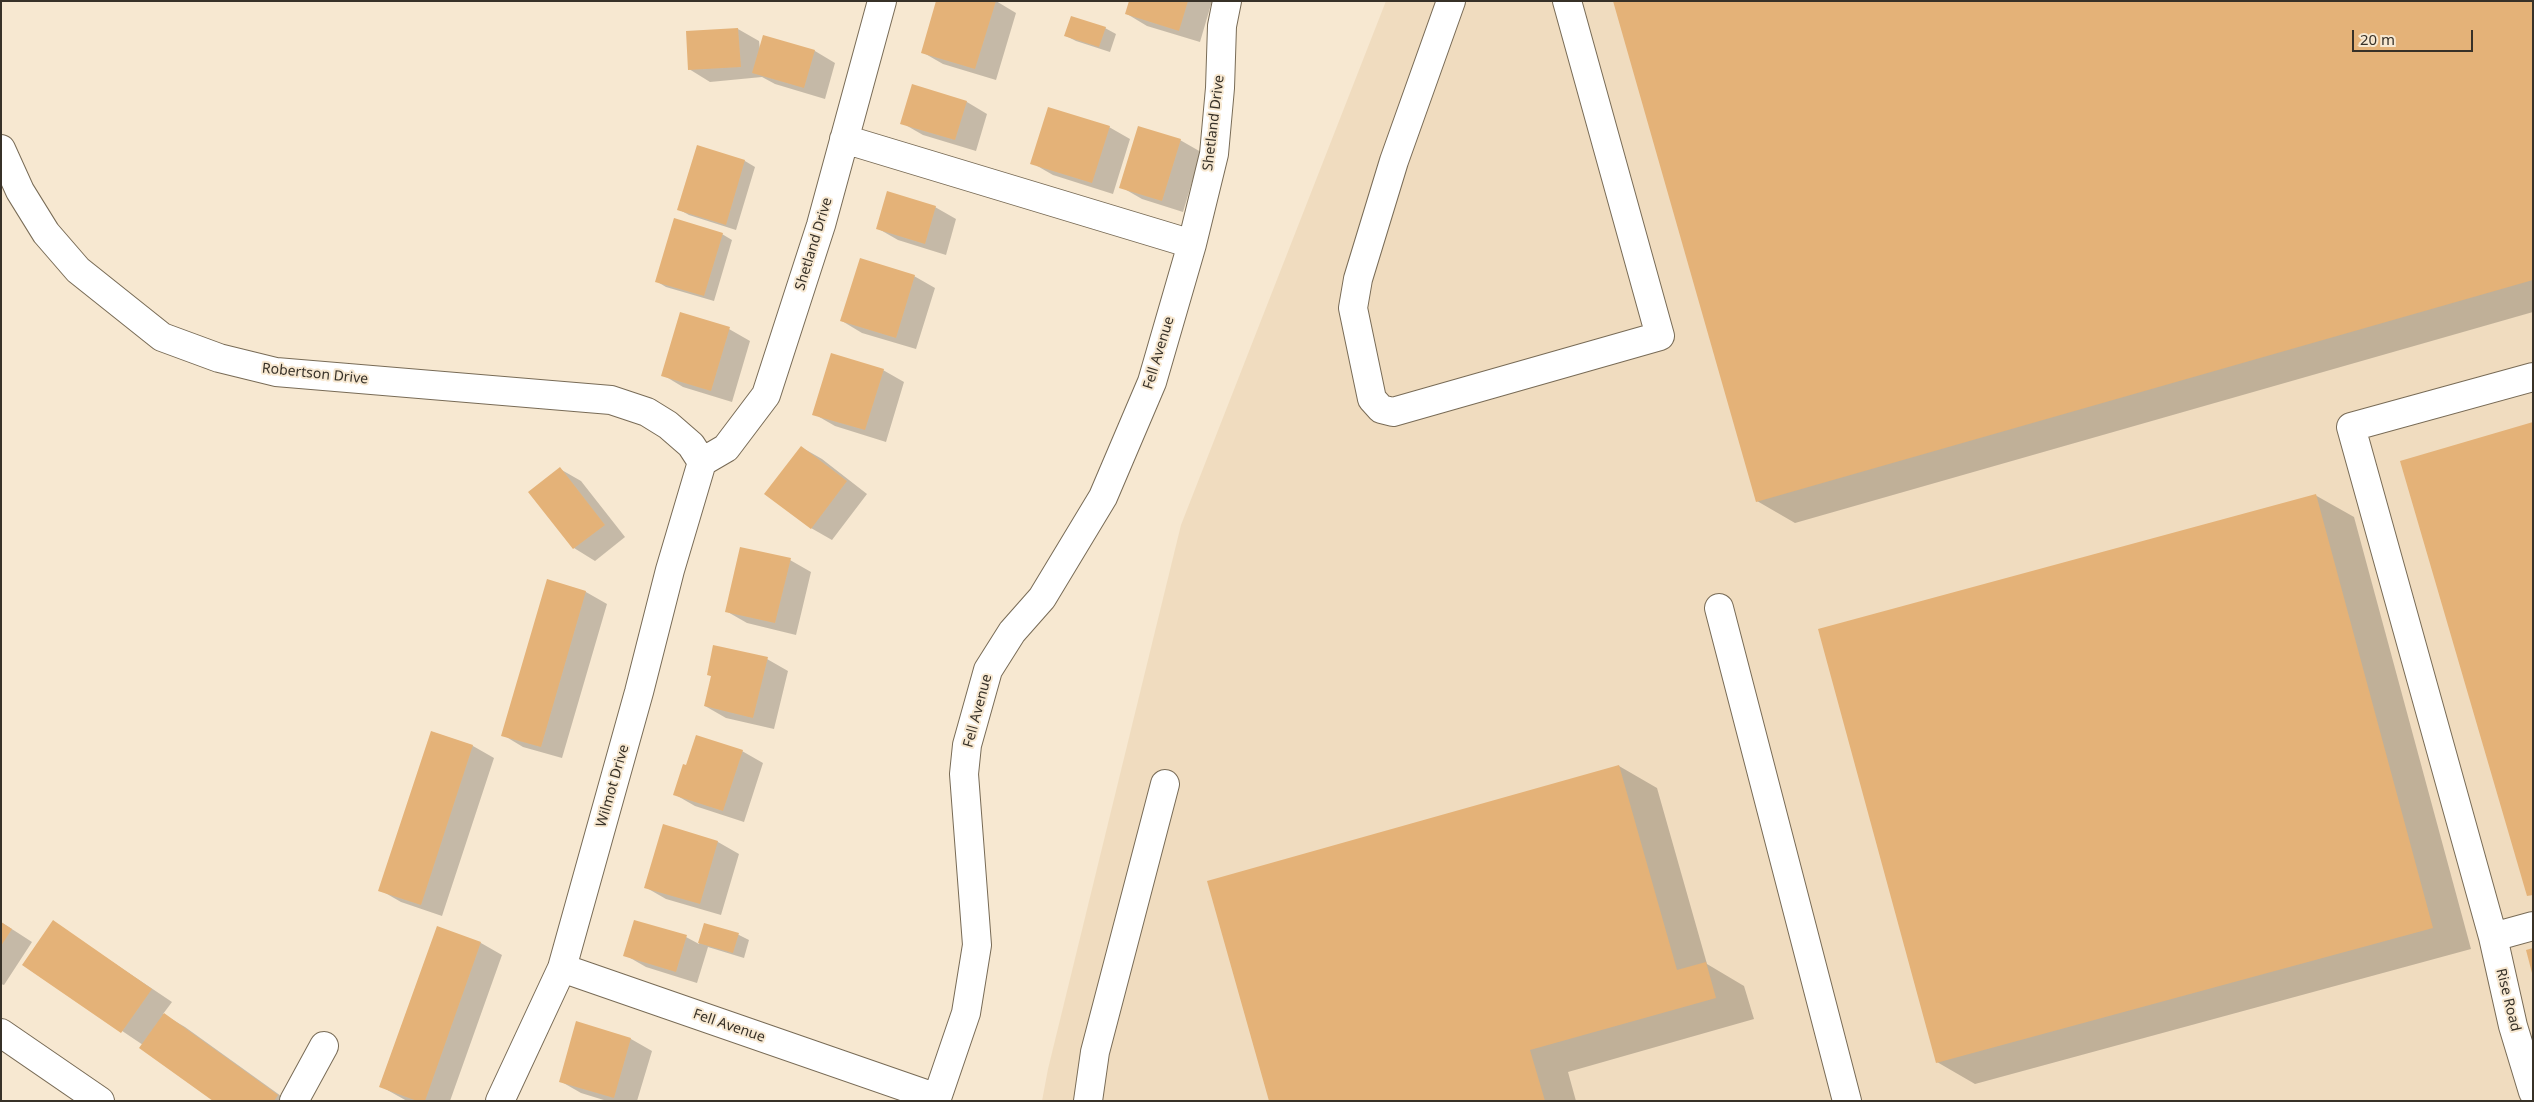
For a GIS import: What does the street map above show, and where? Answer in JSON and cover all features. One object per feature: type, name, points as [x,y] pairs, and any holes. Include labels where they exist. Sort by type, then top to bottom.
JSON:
[{"type":"street","name":"Shetland Drive","points":[[702,462],[726,448],[766,395],[821,226],[882,1]]},
{"type":"street","name":"Shetland Drive","points":[[1192,244],[1214,154],[1220,88],[1222,26],[1227,1]]},
{"type":"street","points":[[1451,1],[1391,170],[1358,279],[1353,308],[1372,399],[1382,408],[1393,412],[1660,336],[1567,1]]},
{"type":"street","points":[[844,139],[1192,244]]},
{"type":"street","name":"Robertson Drive","points":[[1,149],[20,191],[46,232],[78,270],[162,337],[219,358],[276,372],[611,400],[647,412],[668,425],[691,445],[702,462]]},
{"type":"street","name":"Fell Avenue","points":[[562,968],[942,1099],[966,1013],[977,945],[964,774],[967,745],[988,670],[1012,632],[1042,598],[1103,497],[1152,382],[1192,244]]},
{"type":"street","name":"Rise Road","points":[[2533,377],[2351,427],[2493,937],[2514,1026],[2533,1092]]},
{"type":"street","name":"Wilmot Drive","points":[[500,1101],[562,968],[639,692],[670,570],[702,462]]},
{"type":"street","points":[[1719,608],[1847,1101]]},
{"type":"street","points":[[1088,1101],[1095,1052],[1165,784]]},
{"type":"street","points":[[2493,937],[2533,926]]},
{"type":"street","points":[[1,1033],[100,1101]]},
{"type":"street","points":[[294,1101],[324,1046]]},
{"type":"shaded area","points":[[1386,1],[2533,1],[2533,1101],[1042,1101],[1048,1069],[1181,525]]},
{"type":"building","points":[[936,1],[996,1],[975,69],[921,53]]},
{"type":"building","points":[[1129,1],[1188,1],[1179,31],[1125,14]]},
{"type":"building","points":[[1613,1],[2533,1],[2533,280],[1756,502]]},
{"type":"building","points":[[1071,16],[1106,27],[1099,47],[1064,36]]},
{"type":"building","points":[[738,28],[741,67],[688,70],[686,31]]},
{"type":"building","points":[[763,35],[815,50],[804,88],[752,73]]},
{"type":"building","points":[[912,84],[967,101],[955,140],[900,124]]},
{"type":"building","points":[[1048,107],[1110,126],[1092,183],[1030,164]]},
{"type":"building","points":[[1138,126],[1181,139],[1162,201],[1119,188]]},
{"type":"building","points":[[697,145],[745,160],[726,225],[677,210]]},
{"type":"building","points":[[887,191],[936,206],[925,244],[876,229]]},
{"type":"building","points":[[674,218],[723,233],[704,296],[655,282]]},
{"type":"building","points":[[860,258],[915,275],[896,338],[840,321]]},
{"type":"building","points":[[680,312],[730,327],[711,391],[661,376]]},
{"type":"building","points":[[831,353],[884,369],[865,430],[812,415]]},
{"type":"building","points":[[2533,422],[2533,895],[2527,896],[2400,461]]},
{"type":"building","points":[[801,446],[847,481],[811,529],[764,494]]},
{"type":"building","points":[[560,467],[605,525],[573,549],[528,492]]},
{"type":"building","points":[[2316,494],[2433,928],[1936,1063],[1818,629]]},
{"type":"building","points":[[740,547],[791,558],[775,623],[725,612]]},
{"type":"building","points":[[547,579],[586,591],[541,747],[501,736]]},
{"type":"building","points":[[713,645],[768,657],[753,718],[704,706],[711,676],[707,675]]},
{"type":"building","points":[[431,731],[473,745],[421,905],[378,891]]},
{"type":"building","points":[[696,735],[743,750],[723,811],[673,795],[683,764],[686,765]]},
{"type":"building","points":[[1619,765],[1677,970],[1706,962],[1716,998],[1530,1050],[1545,1101],[1269,1101],[1207,881]]},
{"type":"building","points":[[663,824],[718,841],[700,904],[644,888]]},
{"type":"building","points":[[53,920],[152,989],[121,1033],[22,965]]},
{"type":"building","points":[[634,920],[687,935],[676,972],[623,956]]},
{"type":"building","points":[[1,922],[12,929],[1,946]]},
{"type":"building","points":[[704,923],[739,933],[733,953],[698,943]]},
{"type":"building","points":[[437,926],[481,942],[425,1101],[417,1101],[379,1087]]},
{"type":"building","points":[[2533,948],[2533,972],[2532,973],[2526,950]]},
{"type":"building","points":[[164,1013],[278,1095],[274,1101],[213,1101],[139,1048]]},
{"type":"building","points":[[576,1021],[631,1038],[614,1098],[559,1082]]}]
